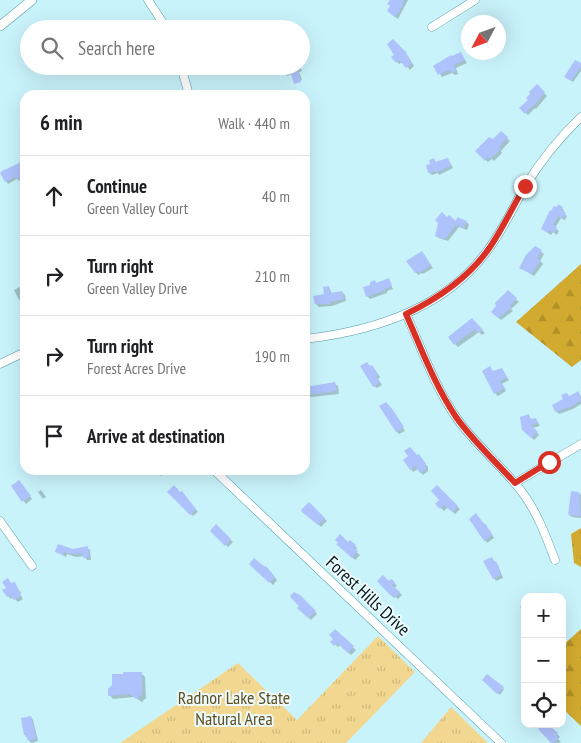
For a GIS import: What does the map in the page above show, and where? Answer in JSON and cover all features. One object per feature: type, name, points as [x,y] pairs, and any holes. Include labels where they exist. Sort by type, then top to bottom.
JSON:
[{"type":"main road","points":[[0,26],[32,0]]},
{"type":"street","points":[[148,0],[161,20]]},
{"type":"street","points":[[432,27],[475,0]]},
{"type":"street","points":[[183,75],[188,90]]},
{"type":"street","points":[[310,338],[359,330],[406,314],[442,294],[460,280],[476,265],[496,239],[536,171],[558,142],[581,117]]},
{"type":"street","points":[[406,314],[452,411],[471,436],[515,483],[539,519],[555,560]]},
{"type":"street","points":[[0,364],[20,354]]},
{"type":"street","points":[[515,483],[581,444]]},
{"type":"street","name":"Forest Hills Drive","points":[[219,475],[501,743]]},
{"type":"street","points":[[0,521],[32,566]]},
{"type":"green space","points":[[581,264],[581,360],[572,367],[516,322]]},
{"type":"green space","points":[[581,528],[581,567],[574,563],[571,534]]},
{"type":"green space","points":[[581,629],[581,726],[566,712],[566,642]]},
{"type":"green space","name":"Radnor Lake State Natural Area","points":[[378,636],[415,672],[346,743],[120,743],[238,663],[297,720]]},
{"type":"green space","points":[[451,707],[488,743],[421,743]]},
{"type":"building","points":[[390,0],[404,0],[403,6],[395,17],[387,11],[390,6],[387,4]]},
{"type":"building","points":[[393,39],[407,53],[412,63],[406,68],[399,60],[396,63],[391,57],[394,55],[387,44]]},
{"type":"building","points":[[461,52],[461,60],[465,60],[454,65],[456,71],[451,73],[449,70],[438,75],[433,66]]},
{"type":"building","points":[[575,60],[581,63],[581,67],[571,81],[564,77]]},
{"type":"building","points":[[291,75],[299,75],[301,82],[294,84]]},
{"type":"building","points":[[537,84],[545,92],[525,114],[519,108],[528,100],[526,98],[530,94],[529,92]]},
{"type":"building","points":[[501,131],[508,137],[499,147],[501,149],[485,161],[475,151],[489,137],[493,139]]},
{"type":"building","points":[[434,158],[435,162],[448,158],[451,166],[435,173],[435,171],[428,173],[426,165],[430,164],[429,160]]},
{"type":"building","points":[[20,162],[20,177],[16,179],[15,177],[5,182],[0,173]]},
{"type":"building","points":[[558,204],[563,207],[561,210],[566,213],[562,219],[558,216],[553,225],[557,227],[554,233],[550,230],[548,233],[541,229],[550,210],[554,206],[557,207]]},
{"type":"building","points":[[442,212],[447,217],[449,215],[456,221],[457,217],[467,221],[464,228],[456,225],[445,239],[435,236],[438,223],[435,220]]},
{"type":"building","points":[[535,246],[542,250],[537,258],[541,260],[531,274],[519,268],[526,255]]},
{"type":"building","points":[[422,251],[431,265],[420,273],[418,271],[415,273],[406,261]]},
{"type":"building","points":[[389,278],[392,286],[366,297],[363,287],[370,285],[370,282],[375,280],[376,283]]},
{"type":"building","points":[[329,286],[330,293],[342,291],[344,299],[330,302],[331,304],[315,304],[313,296],[324,294],[323,287]]},
{"type":"building","points":[[508,290],[517,298],[510,306],[511,308],[498,318],[491,312],[496,306],[495,303]]},
{"type":"building","points":[[472,318],[483,330],[478,333],[475,329],[454,345],[448,337]]},
{"type":"building","points":[[367,362],[370,366],[372,365],[378,374],[376,376],[380,382],[373,387],[360,366]]},
{"type":"building","points":[[490,366],[493,371],[502,368],[507,377],[500,381],[505,388],[494,394],[482,371]]},
{"type":"building","points":[[335,382],[337,391],[310,395],[310,386]]},
{"type":"building","points":[[579,391],[581,400],[570,407],[555,412],[552,405],[563,399],[561,395],[567,393],[569,396]]},
{"type":"building","points":[[386,402],[404,427],[396,432],[379,406]]},
{"type":"building","points":[[529,414],[530,419],[536,418],[538,423],[531,425],[538,432],[531,438],[522,430],[520,417]]},
{"type":"building","points":[[410,447],[417,455],[419,454],[426,464],[427,468],[420,473],[415,466],[410,470],[403,460],[408,456],[404,451]]},
{"type":"building","points":[[19,480],[31,496],[22,502],[11,486]]},
{"type":"building","points":[[174,485],[180,492],[182,491],[196,509],[190,515],[167,492]]},
{"type":"building","points":[[437,485],[458,506],[452,512],[444,505],[440,509],[435,504],[439,500],[431,491]]},
{"type":"building","points":[[571,491],[579,492],[581,516],[568,515]]},
{"type":"building","points":[[309,502],[325,518],[318,525],[301,510]]},
{"type":"building","points":[[476,513],[492,535],[484,541],[469,519]]},
{"type":"building","points":[[216,524],[231,539],[225,546],[210,531]]},
{"type":"building","points":[[340,534],[348,542],[350,540],[356,545],[353,547],[358,551],[352,558],[336,544],[338,543],[335,540]]},
{"type":"building","points":[[58,544],[73,549],[88,546],[89,557],[83,558],[82,553],[72,554],[64,552],[63,555],[55,552]]},
{"type":"building","points":[[492,557],[494,562],[496,561],[501,575],[493,579],[483,561]]},
{"type":"building","points":[[254,558],[266,566],[275,577],[269,583],[249,564]]},
{"type":"building","points":[[383,575],[389,581],[391,579],[395,582],[392,585],[400,592],[395,598],[377,581]]},
{"type":"building","points":[[8,578],[11,583],[15,582],[21,596],[14,600],[10,595],[7,597],[2,590],[6,588],[2,582]]},
{"type":"building","points":[[294,592],[300,595],[316,611],[308,618],[297,608],[299,606],[290,596]]},
{"type":"building","points":[[335,629],[354,646],[348,653],[337,643],[334,646],[330,642],[333,639],[329,635]]},
{"type":"building","points":[[123,672],[142,672],[142,694],[137,699],[129,694],[108,696],[108,689],[112,685],[112,674],[123,674]]},
{"type":"building","points":[[487,674],[504,687],[497,694],[482,680]]},
{"type":"building","points":[[31,716],[36,739],[28,741],[26,735],[24,735],[21,718]]},
{"type":"building","points":[[552,728],[558,733],[556,736],[559,738],[554,743],[551,743],[538,729]]},
{"type":"route","points":[[525,186],[496,239],[472,270],[442,294],[406,314],[452,411],[471,436],[515,483],[549,462]]}]
